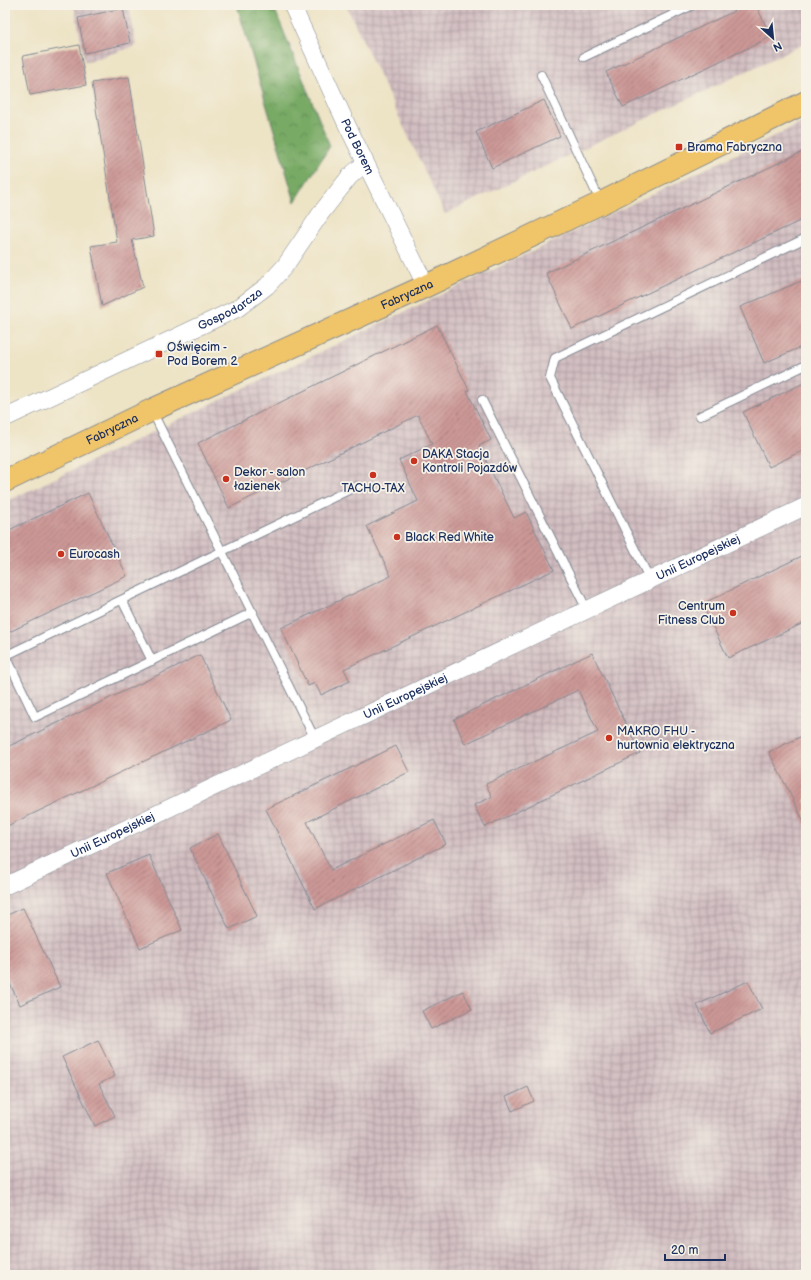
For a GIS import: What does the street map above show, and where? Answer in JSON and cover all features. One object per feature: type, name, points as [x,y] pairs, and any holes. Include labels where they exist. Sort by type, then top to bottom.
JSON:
[{"type":"main road","name":"Fabryczna","points":[[5,481],[152,410],[426,286],[601,203],[806,102]]},
{"type":"street","name":"Pod Borem","points":[[292,5],[365,163],[426,286]]},
{"type":"street","name":"Gospodarcza","points":[[5,418],[238,308],[267,286],[285,266],[321,214],[350,176],[365,163]]},
{"type":"street","name":"Unii Europejskiej","points":[[5,886],[806,506]]},
{"type":"lane","points":[[584,57],[693,5]]},
{"type":"lane","points":[[541,75],[601,203]]},
{"type":"lane","points":[[650,580],[550,378],[556,358],[806,238]]},
{"type":"lane","points":[[700,416],[806,365]]},
{"type":"lane","points":[[482,400],[587,610]]},
{"type":"lane","points":[[152,410],[315,739]]},
{"type":"lane","points":[[252,612],[36,717],[5,656],[357,486]]},
{"type":"lane","points":[[122,600],[152,661]]},
{"type":"shaded area","points":[[74,5],[129,5],[136,46],[85,62]]},
{"type":"shaded area","points":[[346,5],[806,5],[806,43],[445,214]]},
{"type":"shaded area","points":[[806,121],[806,1275],[5,1275],[5,502]]},
{"type":"green space","points":[[237,5],[273,5],[330,146],[295,202]]},
{"type":"building","points":[[747,5],[756,5],[771,37],[623,107],[606,72]]},
{"type":"building","points":[[123,8],[130,43],[85,53],[78,18]]},
{"type":"building","points":[[79,45],[86,85],[30,95],[23,56]]},
{"type":"building","points":[[129,77],[154,236],[132,240],[143,287],[102,306],[91,246],[117,242],[92,83]]},
{"type":"building","points":[[544,100],[560,136],[492,168],[476,132]]},
{"type":"building","points":[[806,150],[806,218],[572,329],[546,273]]},
{"type":"building","points":[[806,279],[806,345],[764,363],[740,307]]},
{"type":"building","points":[[437,325],[469,390],[467,391],[491,440],[479,446],[514,518],[526,512],[554,570],[344,669],[350,681],[321,695],[315,683],[308,686],[281,628],[391,576],[367,526],[418,501],[399,460],[432,444],[418,415],[229,508],[198,443]]},
{"type":"building","points":[[806,382],[806,449],[769,467],[743,412]]},
{"type":"building","name":"Eurocash","points":[[88,493],[127,576],[5,634],[5,532]]},
{"type":"building","points":[[806,554],[806,622],[728,658],[702,604]]},
{"type":"building","name":"MAKRO FHU - hurtownia elektryczna","points":[[592,653],[640,753],[485,827],[474,805],[492,797],[486,784],[598,732],[578,690],[465,744],[454,719]]},
{"type":"building","points":[[200,655],[231,720],[5,827],[5,748]]},
{"type":"building","points":[[806,734],[806,826],[769,752]]},
{"type":"building","points":[[396,746],[409,772],[307,822],[331,870],[434,820],[446,844],[315,909],[266,809]]},
{"type":"building","points":[[218,834],[257,916],[229,929],[190,848]]},
{"type":"building","points":[[149,855],[182,930],[140,948],[107,873]]},
{"type":"building","points":[[23,908],[60,987],[20,1005],[5,973],[5,916]]},
{"type":"building","points":[[748,981],[762,1009],[710,1033],[697,1005]]},
{"type":"building","points":[[463,991],[472,1009],[431,1029],[422,1011]]},
{"type":"building","points":[[98,1040],[115,1076],[99,1084],[115,1116],[95,1126],[62,1057]]},
{"type":"building","points":[[528,1087],[534,1101],[512,1111],[506,1097]]},
{"type":"place","name":"Brama Fabryczna","points":[[679,147]]},
{"type":"place","name":"Oświęcim - Pod Borem 2","points":[[159,354]]},
{"type":"place","name":"DAKA Stacja Kontroli Pojazdów","points":[[414,461]]},
{"type":"place","name":"TACHO-TAX","points":[[373,475]]},
{"type":"place","name":"Dekor - salon łazienek","points":[[226,479]]},
{"type":"place","name":"Black Red White","points":[[397,537]]},
{"type":"place","name":"Eurocash","points":[[61,554]]},
{"type":"place","name":"Centrum Fitness Club","points":[[733,613]]},
{"type":"place","name":"MAKRO FHU - hurtownia elektryczna","points":[[609,738]]}]
